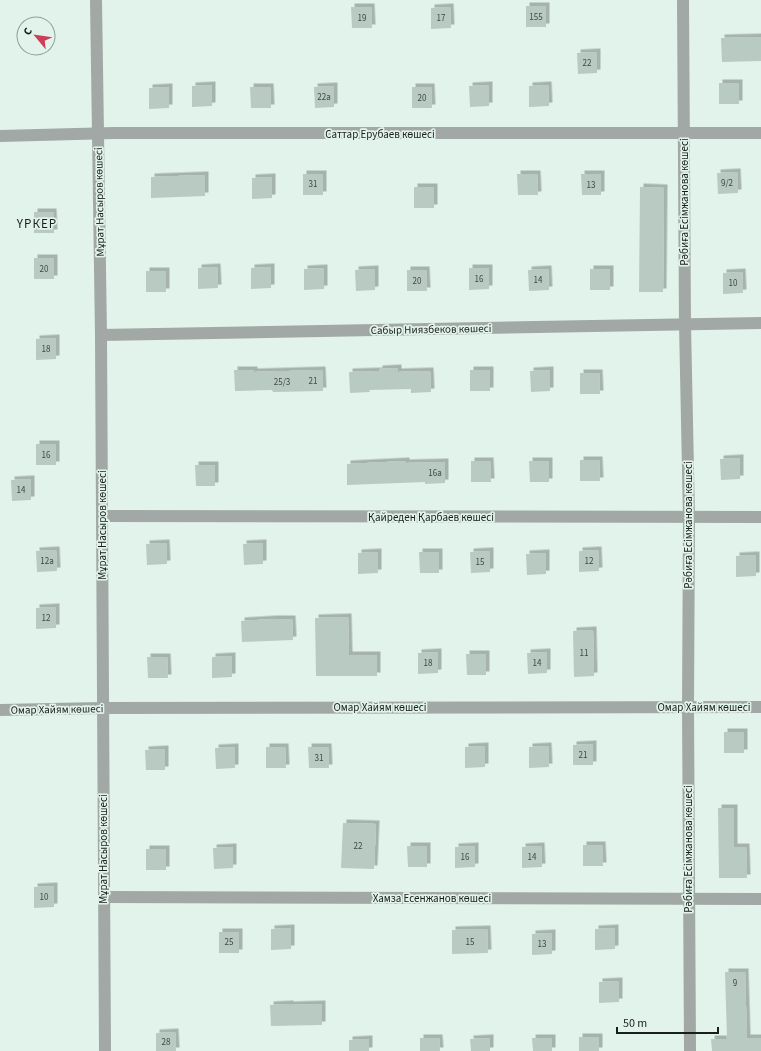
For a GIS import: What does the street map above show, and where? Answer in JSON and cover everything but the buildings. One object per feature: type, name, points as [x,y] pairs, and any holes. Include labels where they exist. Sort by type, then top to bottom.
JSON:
[{"type":"street","name":"Мұрат Насыров көшесі","points":[[96,0],[101,335],[105,1051]]},
{"type":"street","name":"Рәбиға Есімжанова көшесі","points":[[683,0],[685,324],[689,518],[688,707],[690,1051]]},
{"type":"street","name":"Саттар Ерубаев көшесі","points":[[0,136],[98,134],[761,133]]},
{"type":"street","name":"Сабыр Ниязбеков көшесі","points":[[101,335],[761,323]]},
{"type":"street","name":"Қайреден Қарбаев көшесі","points":[[102,516],[761,517]]},
{"type":"street","name":"Омар Хайям көшесі","points":[[0,710],[102,708],[761,707]]},
{"type":"street","name":"Хамза Есенжанов көшесі","points":[[104,897],[761,899]]},
{"type":"district","name":"ҮРКЕР","points":[[37,223]]}]
